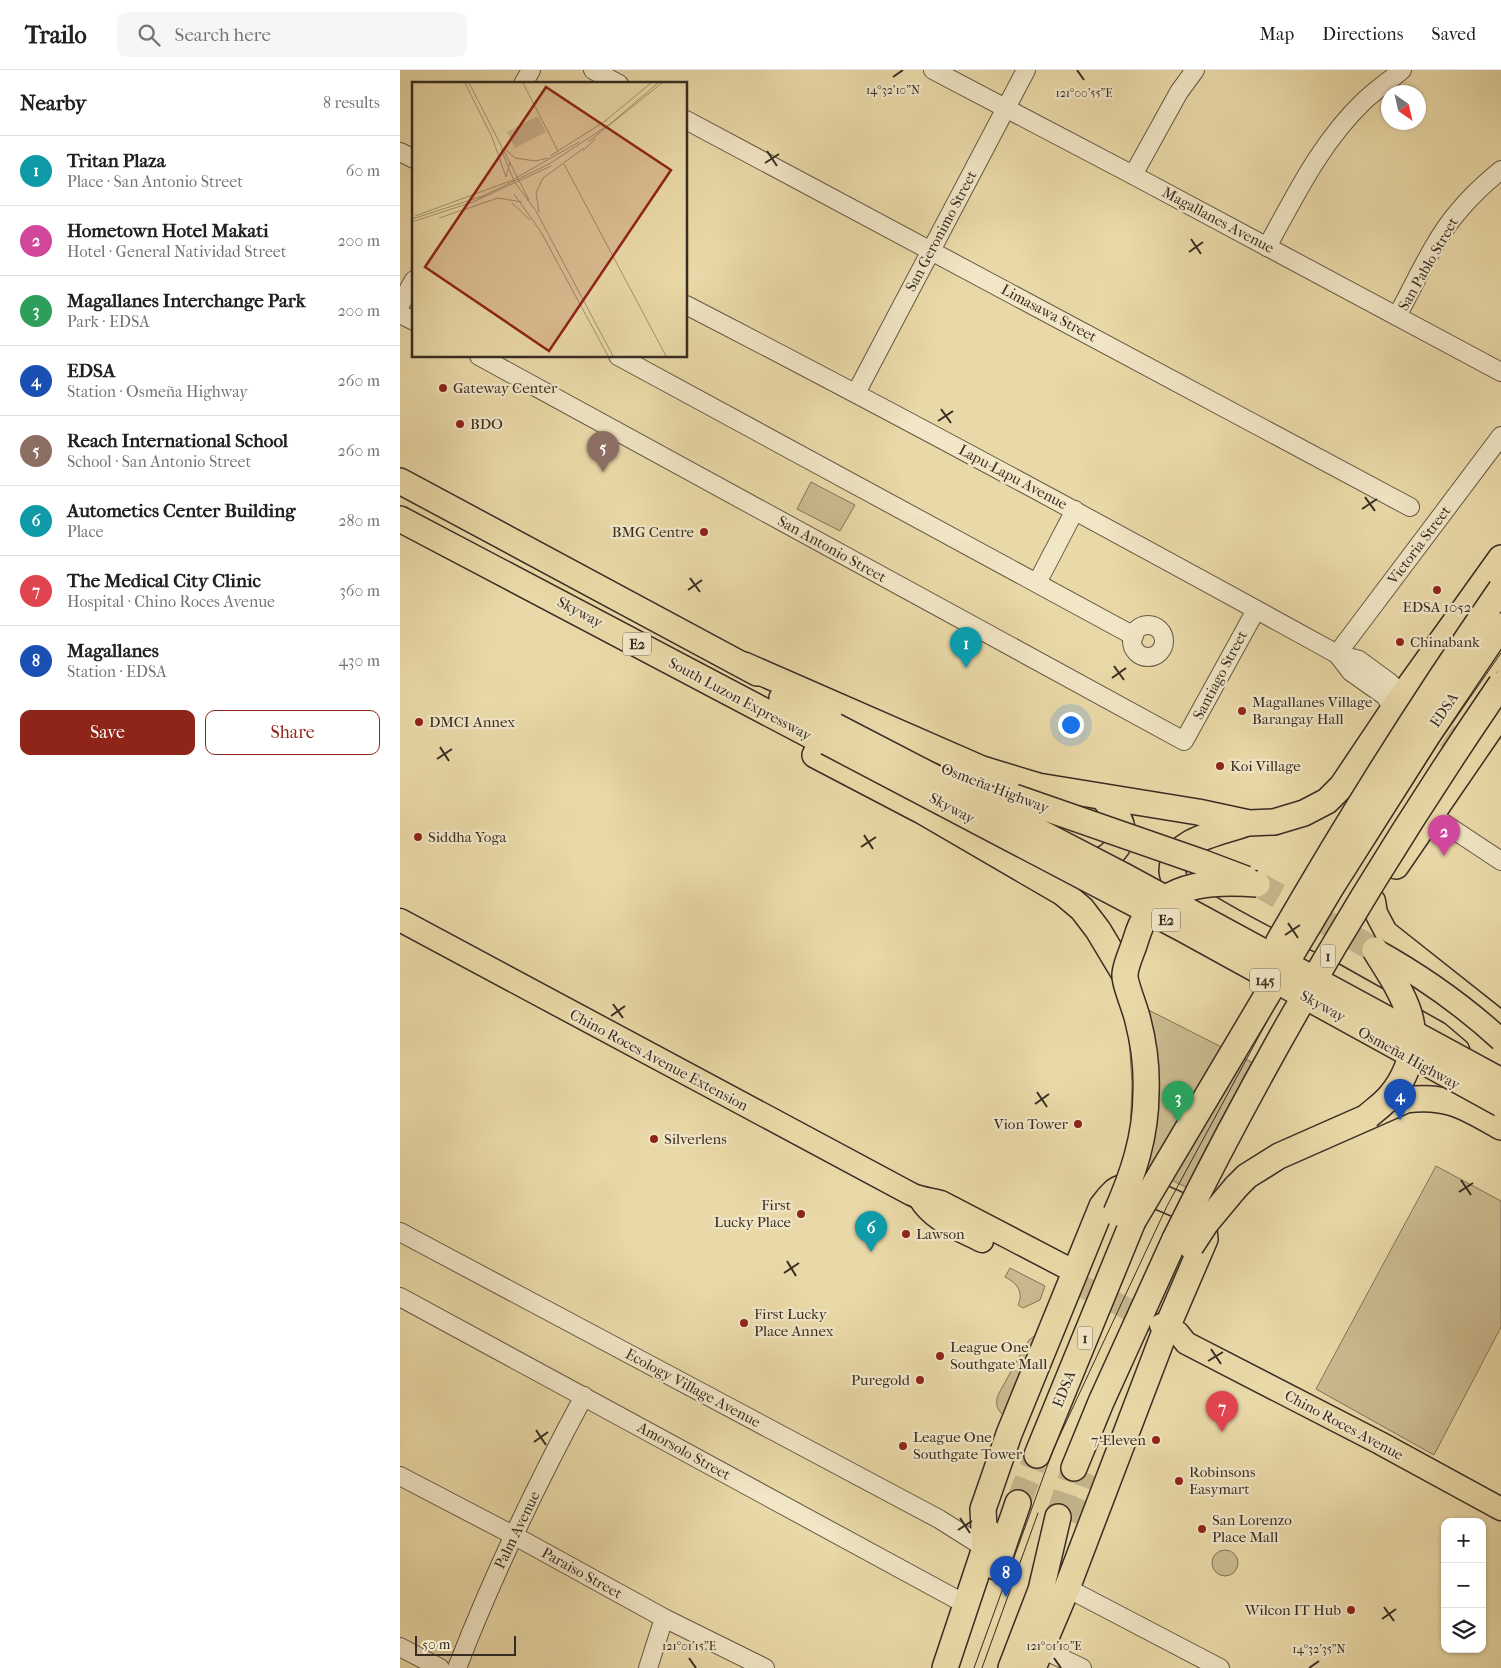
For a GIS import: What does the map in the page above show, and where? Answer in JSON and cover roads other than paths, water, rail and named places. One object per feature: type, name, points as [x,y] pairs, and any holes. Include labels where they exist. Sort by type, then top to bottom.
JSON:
[{"type":"highway","name":"South Luzon Expressway","points":[[400,482],[744,666]]},
{"type":"highway","name":"Skyway","points":[[400,497],[1124,876],[1501,1082]]},
{"type":"highway","name":"South Luzon Expressway","points":[[400,518],[1049,873]]},
{"type":"highway","name":"Skyway","points":[[400,518],[1141,907],[1497,1114]]},
{"type":"highway","points":[[400,534],[922,812],[1049,873],[1063,893],[1082,909],[1098,930],[1125,975],[1138,1020],[1143,1044],[1146,1093],[1145,1114],[1125,1217],[1066,1328],[1029,1452]]},
{"type":"highway","points":[[744,666],[982,769],[1038,786],[1198,812],[1249,823],[1274,822],[1289,819],[1310,810],[1327,801],[1342,786],[1501,558]]},
{"type":"highway","name":"1","points":[[1257,1010],[1279,941],[1309,889],[1450,662],[1501,589]]},
{"type":"highway","name":"EDSA","points":[[1125,1217],[1257,1010],[1381,808],[1501,626]]},
{"type":"highway","name":"Osmeña Highway","points":[[744,666],[965,779],[1257,884],[1226,883],[1189,887],[1165,898],[1143,920],[1125,975]]},
{"type":"highway","name":"1","points":[[1083,1471],[1101,1402],[1183,1242],[1241,1109],[1290,1019],[1351,917],[1455,751],[1501,684]]},
{"type":"highway","points":[[1249,823],[1188,844],[1178,852],[1173,861],[1172,872],[1176,883],[1201,903],[1306,961],[1319,965],[1329,963],[1342,952],[1472,746],[1500,715]]},
{"type":"highway","points":[[1049,873],[1103,860],[1114,852],[1123,833],[1120,822],[1103,797]]},
{"type":"highway","points":[[1081,866],[1129,883],[1201,903]]},
{"type":"highway","points":[[1368,1116],[1391,1096],[1399,1084],[1410,1060],[1413,1048],[1410,1013],[1396,984],[1375,950]]},
{"type":"highway","points":[[1183,1242],[1206,1222],[1236,1186],[1247,1176],[1279,1156],[1406,1100],[1424,1098],[1452,1102],[1497,1114]]},
{"type":"highway","points":[[985,1548],[983,1509],[1010,1434],[1074,1285],[1102,1206],[1110,1195],[1121,1188],[1136,1189],[1149,1192],[1200,1218],[1204,1225],[1205,1240],[1162,1332],[1067,1588],[1038,1659]]},
{"type":"highway","points":[[945,1668],[985,1548],[1010,1500],[960,1668]]},
{"type":"highway","points":[[1011,1668],[1066,1520]]},
{"type":"main road","name":"Osmeña Highway","points":[[1049,873],[1497,1114]]},
{"type":"main road","points":[[1374,901],[1376,913],[1386,932],[1501,1023]]},
{"type":"main road","name":"Chino Roces Avenue Extension","points":[[400,920],[920,1199],[931,1199],[941,1202],[1074,1285]]},
{"type":"main road","points":[[1375,950],[1411,970],[1437,988],[1501,1040]]},
{"type":"main road","points":[[1306,961],[1438,1033]]},
{"type":"main road","points":[[1431,967],[1422,969],[1416,974],[1411,985],[1413,999],[1424,1017],[1438,1033],[1501,1087]]},
{"type":"main road","name":"Chino Roces Avenue","points":[[1162,1332],[1178,1333],[1186,1343],[1380,1443],[1501,1509]]},
{"type":"street","points":[[524,82],[531,70]]},
{"type":"street","points":[[593,70],[614,82]]},
{"type":"street","name":"Magallanes Avenue","points":[[933,70],[1134,175],[1501,372]]},
{"type":"street","name":"San Geronimo Street","points":[[856,393],[1026,70]]},
{"type":"street","points":[[1134,175],[1179,92],[1195,70]]},
{"type":"street","points":[[1266,247],[1307,174],[1332,137],[1363,102],[1402,70]]},
{"type":"street","name":"Limasawa Street","points":[[688,121],[1410,507]]},
{"type":"street","points":[[400,152],[412,158]]},
{"type":"street","name":"San Pablo Street","points":[[1397,316],[1439,240],[1456,214],[1501,170]]},
{"type":"street","points":[[400,305],[412,284]]},
{"type":"street","name":"Lapu-Lapu Avenue","points":[[688,307],[856,393],[1075,510],[1336,654],[1359,660],[1389,682],[1401,703]]},
{"type":"street","points":[[400,314],[412,320]]},
{"type":"street","name":"San Antonio Street","points":[[482,358],[1184,741]]},
{"type":"street","points":[[622,358],[1134,636]]},
{"type":"street","name":"Victoria Street","points":[[1336,654],[1501,436]]},
{"type":"street","points":[[1037,583],[1075,510]]},
{"type":"street","name":"Santiago Street","points":[[1184,741],[1256,610]]},
{"type":"street","points":[[1430,814],[1501,861]]},
{"type":"street","name":"Ecology Village Avenue","points":[[400,1232],[930,1515],[985,1548]]},
{"type":"street","name":"Amorsolo Street","points":[[400,1297],[967,1605]]},
{"type":"street","name":"Palm Avenue","points":[[458,1668],[484,1601],[513,1535],[584,1396]]},
{"type":"street","name":"Paraiso Street","points":[[400,1476],[513,1535],[664,1618],[766,1668]]},
{"type":"street","points":[[1067,1588],[1220,1668]]},
{"type":"street","points":[[648,1668],[664,1618]]},
{"type":"street","points":[[400,1647],[440,1668]]},
{"type":"street","points":[[1038,1659],[1082,1668]]},
{"type":"tunnel","points":[[1416,715],[1466,748]]},
{"type":"tunnel","points":[[1257,884],[1375,950]]},
{"type":"tunnel","points":[[1079,1285],[1157,1323]]},
{"type":"tunnel","points":[[1018,1503],[1037,1455]]},
{"type":"tunnel","points":[[1058,1517],[1074,1468]]},
{"type":"tunnel","points":[[1074,1523],[1092,1475]]},
{"type":"tram line","points":[[974,1668],[1053,1450],[1167,1206],[1278,1001],[1348,885],[1440,741],[1501,653]]},
{"type":"tram line","points":[[1418,788],[1497,672]]},
{"type":"tram line","points":[[982,1668],[1038,1513]]},
{"type":"place","name":"Gateway Center","points":[[443,388]]},
{"type":"place","name":"BDO","points":[[460,424]]},
{"type":"place","name":"Reach International School","points":[[603,472]]},
{"type":"place","name":"BMG Centre","points":[[704,532]]},
{"type":"place","name":"EDSA 1052","points":[[1437,590]]},
{"type":"place","name":"Chinabank","points":[[1400,642]]},
{"type":"place","name":"Tritan Plaza","points":[[966,668]]},
{"type":"place","name":"Magallanes Village Barangay Hall","points":[[1242,711]]},
{"type":"place","name":"DMCI Annex","points":[[419,722]]},
{"type":"place","name":"Koi Village","points":[[1220,766]]},
{"type":"place","name":"Siddha Yoga","points":[[418,837]]},
{"type":"place","name":"Hometown Hotel Makati","points":[[1444,856]]},
{"type":"place","name":"EDSA","points":[[1400,1120]]},
{"type":"place","name":"Magallanes Interchange Park","points":[[1178,1122]]},
{"type":"place","name":"Vion Tower","points":[[1078,1124]]},
{"type":"place","name":"Silverlens","points":[[654,1139]]},
{"type":"place","name":"First Lucky Place","points":[[801,1214]]},
{"type":"place","name":"Lawson","points":[[906,1234]]},
{"type":"place","name":"Autometics Center Building","points":[[871,1252]]},
{"type":"place","name":"First Lucky Place Annex","points":[[744,1323]]},
{"type":"place","name":"League One Southgate Mall","points":[[940,1356]]},
{"type":"place","name":"Puregold","points":[[920,1380]]},
{"type":"place","name":"The Medical City Clinic","points":[[1222,1432]]},
{"type":"place","name":"7-Eleven","points":[[1156,1440]]},
{"type":"place","name":"League One Southgate Tower","points":[[903,1446]]},
{"type":"place","name":"Robinsons Easymart","points":[[1179,1481]]},
{"type":"place","name":"San Lorenzo Place Mall","points":[[1202,1529]]},
{"type":"place","name":"Magallanes","points":[[1006,1597]]},
{"type":"place","name":"Wilcon IT Hub","points":[[1351,1610]]}]
